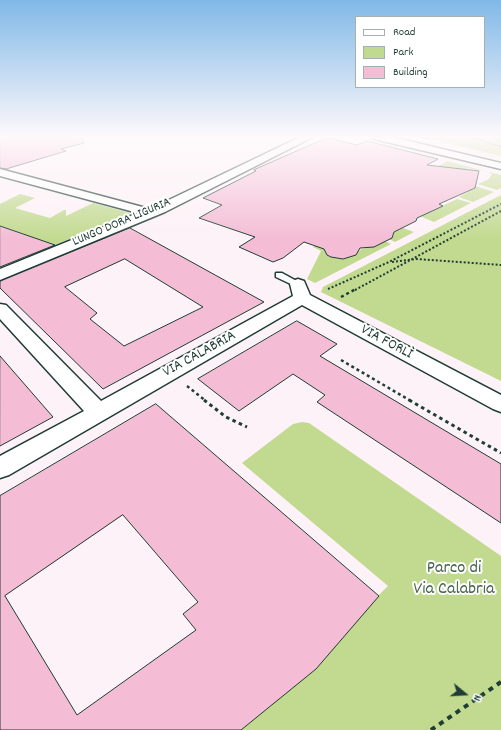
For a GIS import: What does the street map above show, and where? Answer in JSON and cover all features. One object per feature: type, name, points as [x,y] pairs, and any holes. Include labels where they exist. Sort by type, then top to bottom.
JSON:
[{"type":"street","name":"LUNGO DORA LIGURIA","points":[[0,275],[151,213],[238,171]]},
{"type":"street","points":[[0,172],[151,213]]},
{"type":"street","name":"VIA CALABRIA","points":[[0,468],[170,372],[300,291]]},
{"type":"street","name":"VIA FORLÌ","points":[[300,291],[501,404]]},
{"type":"street","points":[[0,309],[98,412]]},
{"type":"lane","name":"VIA FORLÌ","points":[[279,275],[300,291]]},
{"type":"path","points":[[300,291],[321,292],[389,262],[501,204]]},
{"type":"path","points":[[389,262],[417,259],[501,265]]},
{"type":"path","points":[[341,360],[501,453]]},
{"type":"path","points":[[170,372],[226,417],[247,427]]},
{"type":"path","points":[[431,730],[501,682]]},
{"type":"green space","points":[[430,171],[461,171],[452,175],[331,257],[343,259],[356,255],[361,249],[374,247],[385,241],[391,244],[315,283],[307,279],[321,251],[313,247],[357,214]]},
{"type":"green space","points":[[490,172],[501,175],[501,188],[497,190],[478,184],[489,179],[492,174]]},
{"type":"green space","points":[[475,186],[494,192],[473,202],[459,197],[475,188]]},
{"type":"green space","points":[[20,194],[35,198],[15,208],[50,218],[64,210],[66,210],[66,216],[93,203],[130,213],[55,245],[0,226],[0,204]]},
{"type":"green space","points":[[501,195],[501,381],[321,292],[323,287]]},
{"type":"green space","points":[[457,199],[471,203],[434,222],[420,216]]},
{"type":"green space","points":[[403,228],[414,232],[395,242],[389,239],[393,237],[394,232]]},
{"type":"green space","name":"Parco di Via Calabria","points":[[302,422],[309,423],[501,556],[501,730],[241,730],[388,586],[242,463],[293,424]]},
{"type":"building","points":[[256,171],[479,171],[475,188],[439,204],[443,206],[417,218],[416,221],[394,232],[392,238],[374,247],[360,248],[356,255],[343,259],[331,257],[327,255],[324,249],[304,242],[283,258],[273,262],[239,247],[255,237],[199,218],[222,205],[203,198]]},
{"type":"building","points":[[0,226],[55,245],[0,267]]},
{"type":"building","points":[[130,228],[264,302],[103,389],[0,288],[0,281]],"holes":[[[125,259],[203,307],[124,346],[90,319],[97,313],[65,287]]]},
{"type":"building","points":[[297,321],[337,344],[320,356],[501,464],[501,523],[317,402],[325,395],[293,374],[239,411],[198,379]]},
{"type":"building","points":[[0,356],[53,417],[0,446]]},
{"type":"building","points":[[156,404],[379,596],[316,669],[241,730],[0,730],[0,496]],"holes":[[[123,515],[198,602],[183,614],[196,630],[77,715],[5,596]]]}]
